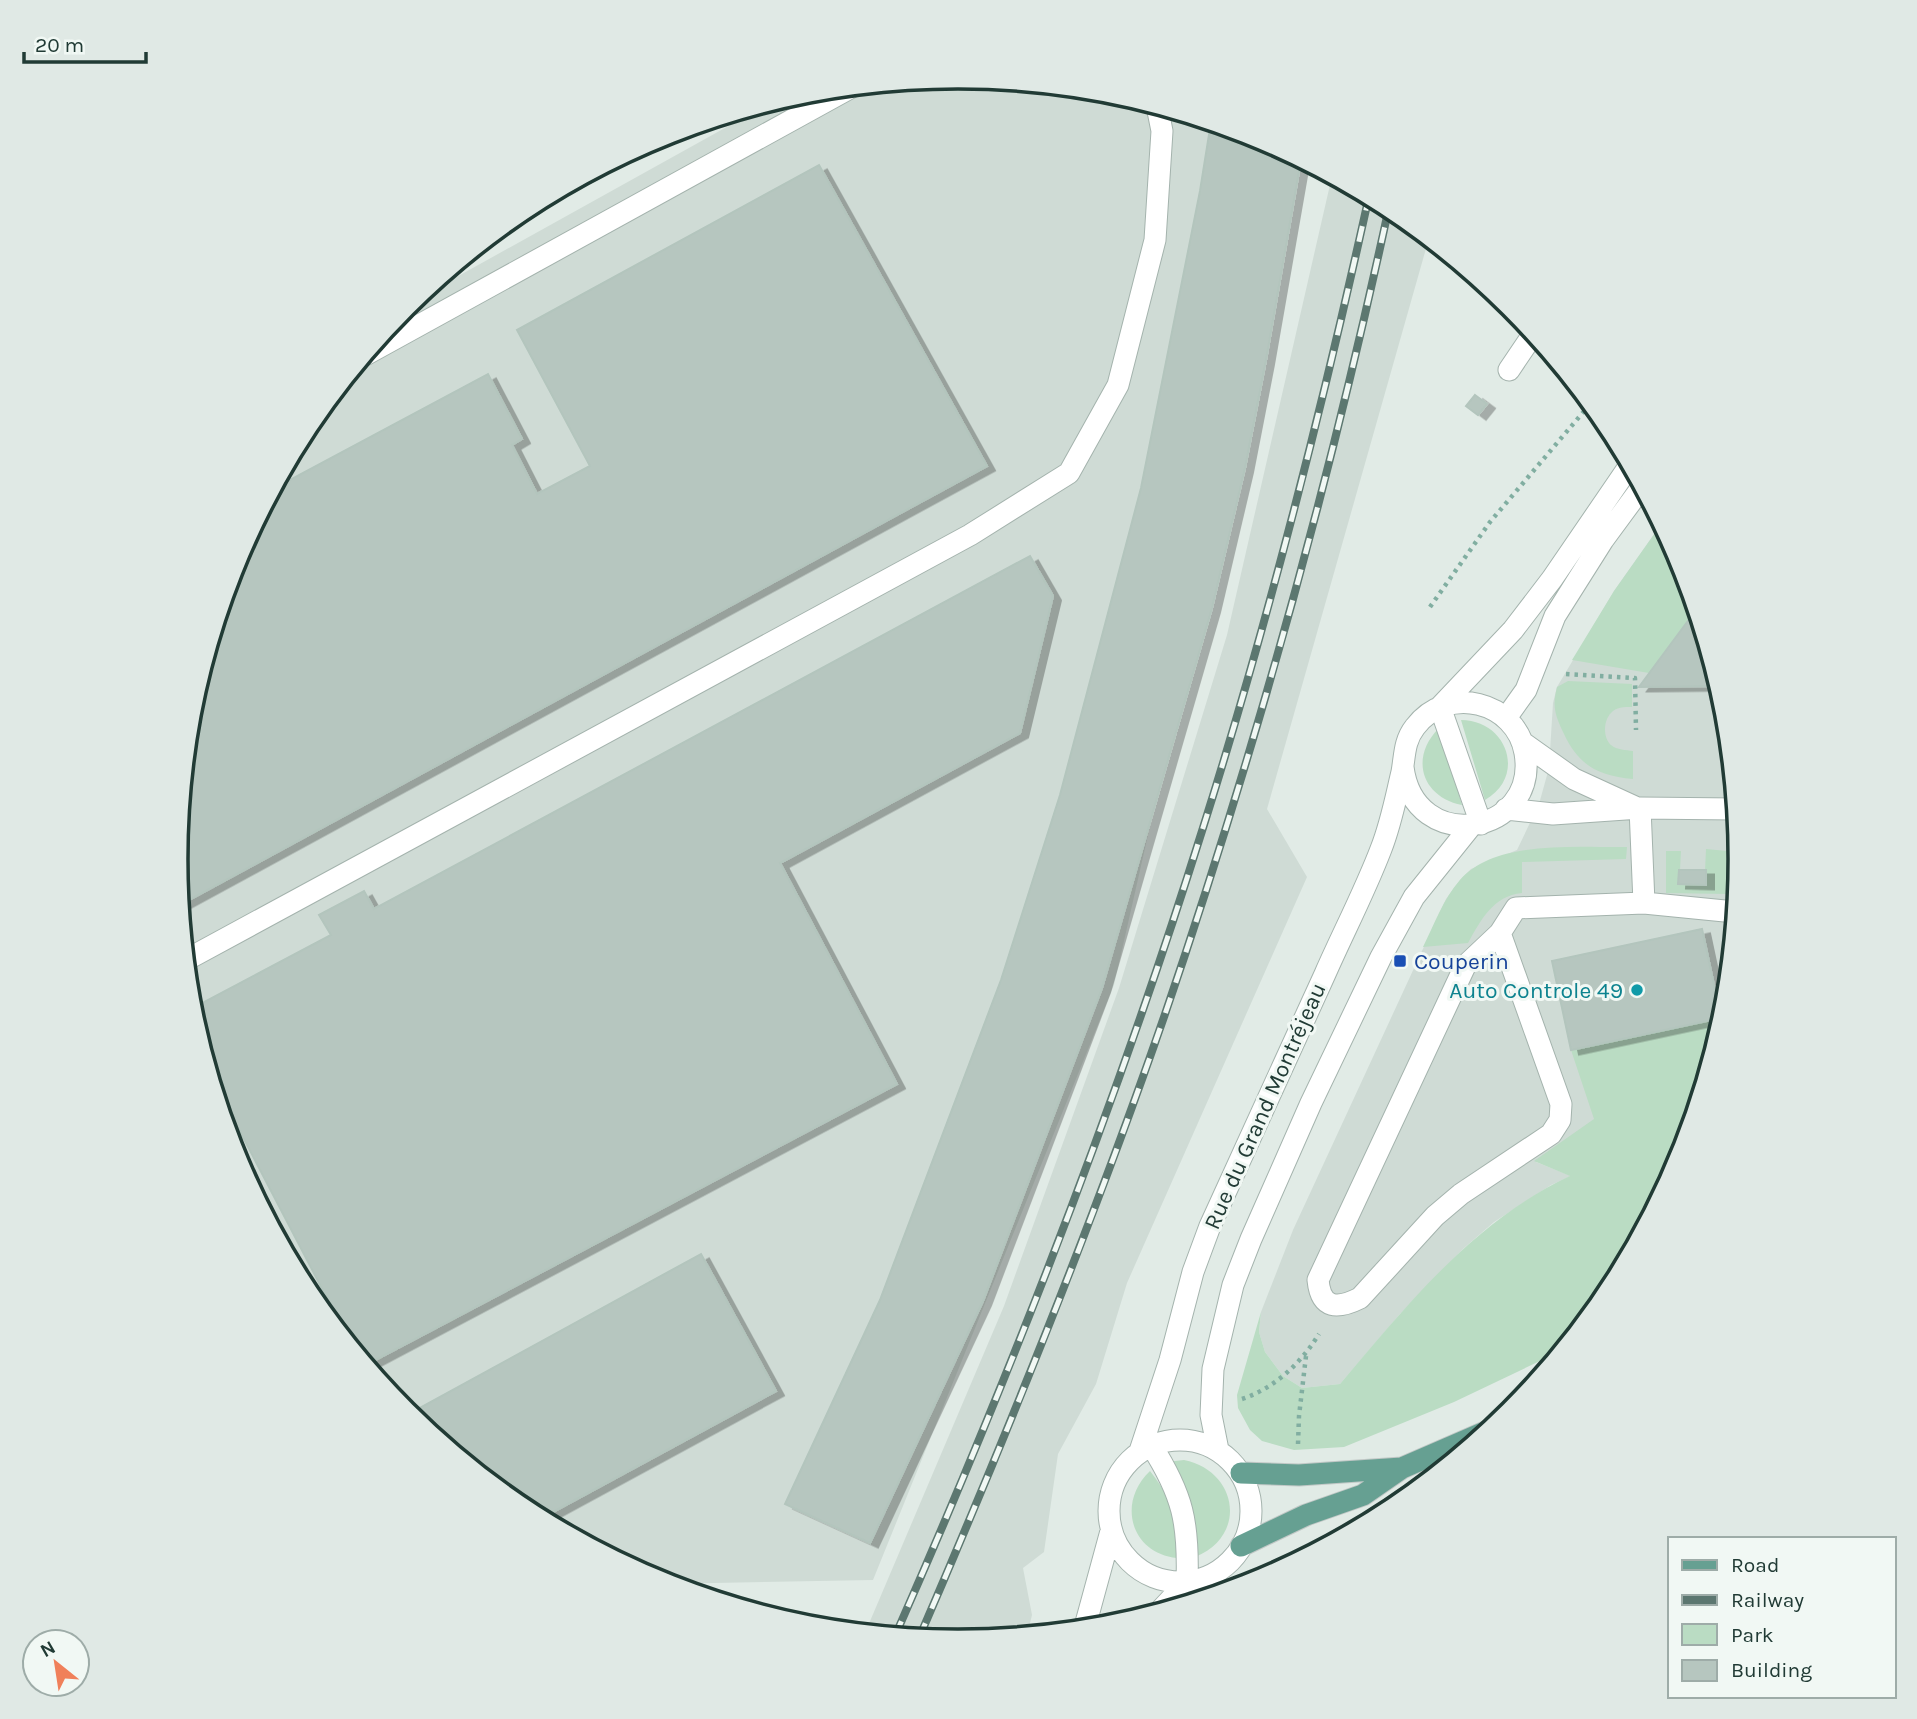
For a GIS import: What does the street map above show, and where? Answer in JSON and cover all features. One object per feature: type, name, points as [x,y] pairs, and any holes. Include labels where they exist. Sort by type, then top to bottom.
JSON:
[{"type":"main road","points":[[1241,1546],[1306,1515],[1363,1495],[1402,1468],[1463,1442]]},
{"type":"main road","points":[[1241,1473],[1299,1475],[1356,1469],[1402,1468]]},
{"type":"street","points":[[388,342],[826,101]]},
{"type":"street","points":[[195,955],[970,535],[1069,473],[1118,385],[1155,240],[1162,131],[1159,115]]},
{"type":"street","points":[[1509,370],[1528,342]]},
{"type":"street","name":"Rue du Grand Montréjeau","points":[[1087,1618],[1111,1531],[1108,1508],[1113,1486],[1124,1466],[1146,1448],[1193,1272],[1210,1226],[1382,847],[1403,767],[1405,748],[1412,732],[1424,717],[1440,707],[1513,630],[1552,579],[1625,472]]},
{"type":"street","points":[[1403,767],[1411,796],[1424,811],[1451,825],[1476,825],[1440,707],[1469,702],[1489,707],[1506,718],[1526,690],[1555,616],[1603,540],[1637,495]]},
{"type":"street","name":"Rue du Grand Montréjeau","points":[[1218,1450],[1210,1415],[1213,1369],[1233,1285],[1251,1238],[1311,1103],[1381,957],[1414,897],[1476,825],[1499,816],[1519,793],[1526,773],[1522,742],[1506,718]]},
{"type":"street","points":[[1522,742],[1574,779],[1640,808]]},
{"type":"street","points":[[1640,808],[1644,903]]},
{"type":"street","points":[[1506,809],[1553,814],[1640,808],[1727,808]]},
{"type":"street","points":[[1500,933],[1562,1104],[1560,1120],[1550,1134],[1461,1194],[1435,1216],[1360,1298],[1345,1305],[1327,1303],[1319,1293],[1318,1280],[1465,965],[1500,933],[1516,908],[1644,903],[1727,911]]},
{"type":"street","points":[[1111,1531],[1122,1552],[1139,1569],[1161,1580],[1187,1582],[1208,1577],[1235,1556],[1251,1518],[1248,1488],[1231,1461],[1218,1450],[1193,1440],[1165,1440],[1146,1448],[1173,1481],[1180,1499],[1188,1538],[1187,1582],[1170,1600]]},
{"type":"path","points":[[1430,607],[1490,522],[1584,411]]},
{"type":"path","points":[[1564,674],[1634,678],[1636,730]]},
{"type":"path","points":[[1235,1402],[1255,1395],[1283,1376],[1306,1355],[1335,1306]]},
{"type":"path","points":[[1298,1450],[1306,1355]]},
{"type":"shaded area","points":[[958,89],[1009,91],[1109,104],[1206,130],[1299,169],[1114,985],[873,1580],[696,1583],[618,1550],[573,1527],[490,1471],[414,1404],[347,1328],[291,1245],[247,1154],[229,1107],[203,1010],[190,910],[188,860],[195,759],[214,660],[247,565],[291,474],[347,391],[379,352],[451,280],[734,123],[808,104],[858,96]]},
{"type":"shaded area","points":[[1330,185],[1426,248],[1267,809],[1307,877],[1127,1283],[1096,1384],[1058,1454],[1044,1552],[1023,1568],[1032,1615],[1029,1626],[958,1630],[869,1624],[1004,1306],[1119,988],[1227,635]]},
{"type":"shaded area","points":[[1655,533],[1688,612],[1703,660],[1722,759],[1729,860],[1722,960],[1703,1059],[1675,1142],[1536,1162],[1571,1176],[1551,1185],[1494,1222],[1464,1248],[1400,1314],[1340,1384],[1302,1388],[1283,1376],[1265,1352],[1259,1332],[1261,1312],[1293,1230],[1446,899],[1471,869],[1517,850],[1539,804],[1549,768],[1553,703],[1557,687],[1614,591]]},
{"type":"green space","points":[[1655,533],[1690,618],[1649,673],[1572,660],[1614,591]]},
{"type":"green space","points":[[1568,681],[1632,684],[1632,707],[1613,711],[1606,720],[1605,729],[1606,738],[1611,745],[1633,751],[1633,779],[1600,772],[1583,762],[1570,745],[1555,711],[1557,687]]},
{"type":"green space","points":[[1461,720],[1477,722],[1490,729],[1500,739],[1506,751],[1508,764],[1505,777],[1498,790],[1485,800]]},
{"type":"green space","points":[[1439,728],[1462,805],[1437,794],[1424,775],[1424,752]]},
{"type":"green space","points":[[1627,847],[1626,859],[1522,862],[1522,893],[1503,899],[1489,910],[1468,943],[1423,947],[1449,895],[1460,880],[1475,867],[1494,858],[1538,848]]},
{"type":"green space","points":[[1706,849],[1727,851],[1728,894],[1666,893],[1666,851],[1681,851],[1680,870],[1705,871]]},
{"type":"green space","points":[[1712,1021],[1688,1107],[1649,1200],[1626,1245],[1570,1328],[1545,1359],[1454,1402],[1344,1447],[1294,1450],[1262,1441],[1250,1430],[1238,1408],[1237,1395],[1261,1312],[1259,1332],[1265,1352],[1283,1376],[1302,1388],[1340,1384],[1444,1267],[1503,1216],[1570,1176],[1534,1161],[1594,1119],[1571,1050]]},
{"type":"green space","points":[[1184,1460],[1202,1466],[1216,1477],[1225,1490],[1230,1505],[1229,1520],[1223,1535],[1212,1547],[1195,1557],[1166,1462]]},
{"type":"green space","points":[[1150,1471],[1169,1502],[1176,1533],[1177,1558],[1148,1547],[1134,1524],[1134,1497],[1140,1483]]},
{"type":"building","points":[[1210,131],[1299,169],[1245,468],[1212,608],[1102,988],[983,1301],[870,1543],[785,1504],[880,1300],[1001,980],[1060,795],[1141,488]]},
{"type":"building","points":[[819,165],[987,466],[190,900],[188,860],[195,759],[214,660],[247,565],[287,481],[488,374],[522,439],[512,445],[537,494],[590,466],[517,330]]},
{"type":"building","points":[[1475,395],[1487,404],[1478,415],[1466,406]]},
{"type":"building","points":[[1030,556],[1053,596],[1020,733],[780,863],[897,1084],[374,1361],[330,1304],[234,1120],[214,1059],[202,1003],[331,935],[319,915],[364,891],[374,909]]},
{"type":"building","points":[[1690,618],[1709,686],[1639,687]]},
{"type":"building","points":[[1679,870],[1706,870],[1706,885],[1678,884]]},
{"type":"building","name":"Auto Controle 49","points":[[1702,929],[1716,996],[1712,1020],[1571,1050],[1552,961]]},
{"type":"building","points":[[701,1254],[776,1391],[551,1513],[490,1471],[419,1409]]},
{"type":"railway","points":[[899,1627],[980,1438],[1060,1238],[1169,933],[1226,752],[1271,595],[1313,436],[1367,207]]},
{"type":"railway","points":[[923,1629],[1078,1252],[1136,1096],[1197,917],[1260,717],[1316,514],[1386,219]]},
{"type":"place","name":"Couperin","points":[[1400,961]]},
{"type":"place","name":"Auto Controle 49","points":[[1637,990]]}]
